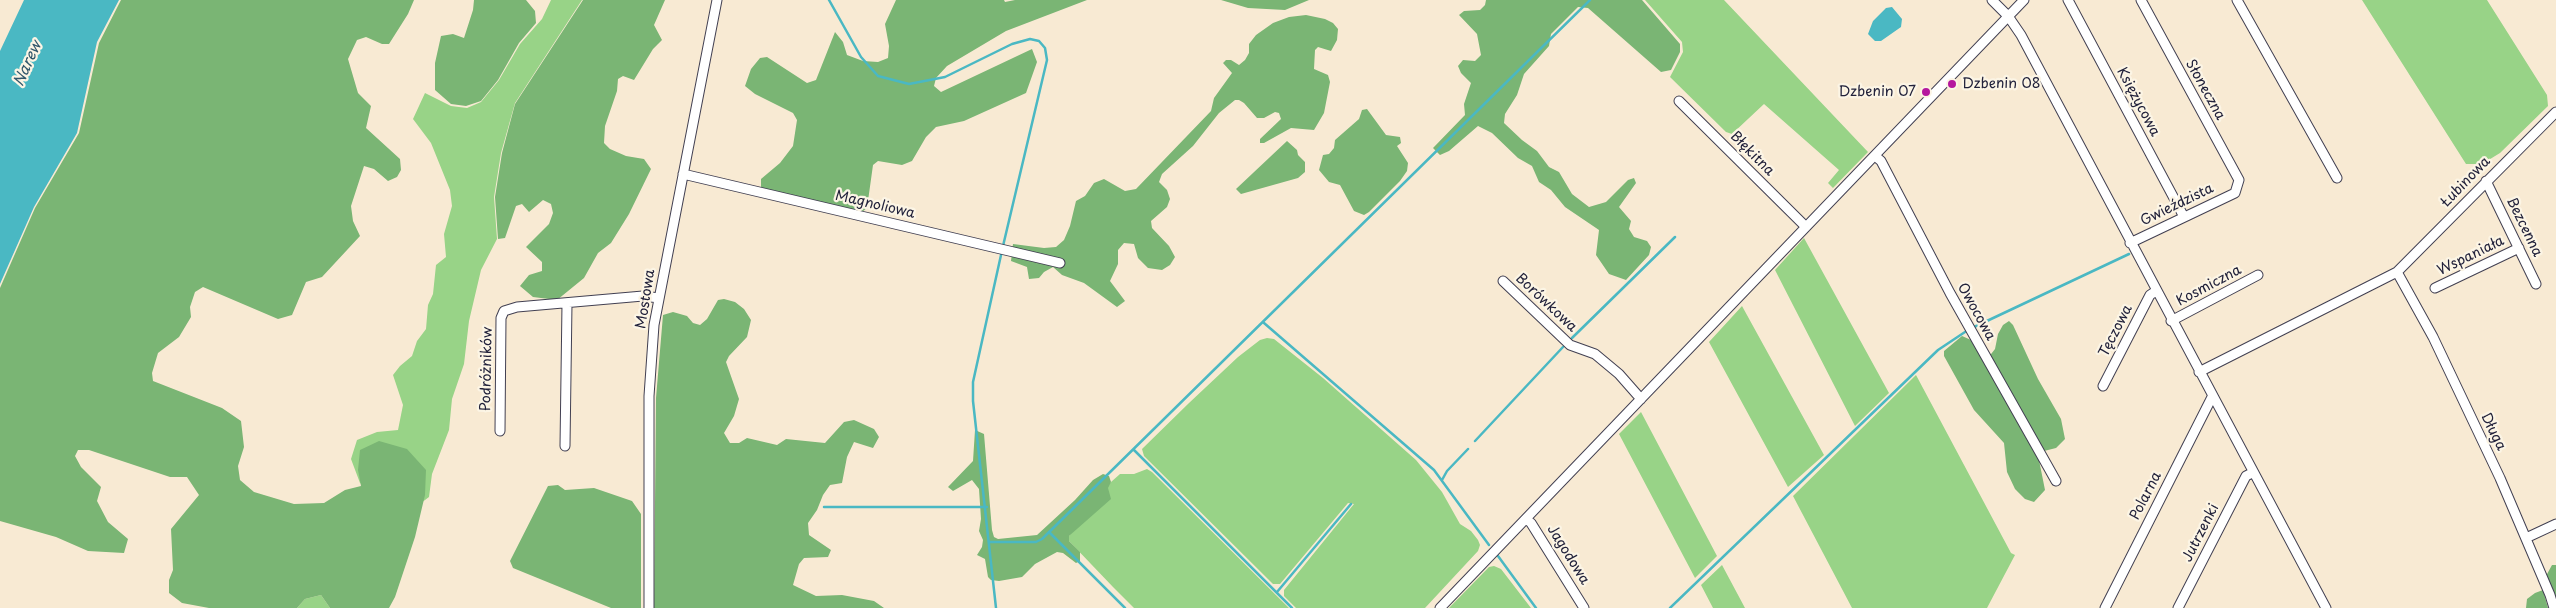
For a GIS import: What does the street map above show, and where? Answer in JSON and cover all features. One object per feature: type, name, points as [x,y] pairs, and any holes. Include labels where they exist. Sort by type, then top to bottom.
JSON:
[{"type":"street","name":"Mostowa","points":[[649,608],[649,396],[659,298],[717,0]]},
{"type":"street","points":[[1992,0],[2008,16],[2021,35],[2171,321],[2326,608]]},
{"type":"street","points":[[1440,608],[2024,0]]},
{"type":"street","name":"Księżycowa","points":[[2068,0],[2184,217]]},
{"type":"street","name":"Słoneczna","points":[[2141,0],[2239,180],[2235,192]]},
{"type":"street","points":[[2237,0],[2337,178]]},
{"type":"street","name":"Błękitna","points":[[1679,101],[1806,227]]},
{"type":"street","name":"Łubinowa","points":[[2199,372],[2397,272],[2556,112]]},
{"type":"street","name":"Owocowa","points":[[1875,156],[1880,161],[1950,293],[2056,481]]},
{"type":"street","name":"Magnoliowa","points":[[683,174],[1060,263]]},
{"type":"street","name":"Bezcenna","points":[[2486,181],[2536,284]]},
{"type":"street","name":"Gwieździsta","points":[[2130,243],[2235,192]]},
{"type":"street","name":"Wspaniała","points":[[2435,288],[2519,248]]},
{"type":"street","name":"Długa","points":[[2397,272],[2437,346],[2500,478],[2554,608]]},
{"type":"street","name":"Kosmiczna","points":[[2171,321],[2258,275]]},
{"type":"street","name":"Borówkowa","points":[[1503,281],[1570,344],[1595,354],[1619,374],[1641,399]]},
{"type":"street","name":"Tęczowa","points":[[2103,386],[2150,296],[2156,291]]},
{"type":"street","name":"Podróżników","points":[[500,431],[502,314],[517,307],[643,296],[659,298]]},
{"type":"street","points":[[564,446],[567,304]]},
{"type":"street","name":"Polarna","points":[[2105,608],[2212,397]]},
{"type":"street","name":"Jutrzenki","points":[[2178,608],[2246,476],[2252,473]]},
{"type":"street","name":"Jagodowa","points":[[1526,519],[1532,523],[1584,608]]},
{"type":"street","points":[[2526,538],[2556,524]]},
{"type":"green space","points":[[121,0],[414,0],[408,14],[389,44],[382,44],[366,37],[357,40],[348,59],[358,93],[371,106],[366,128],[400,159],[401,170],[397,177],[388,181],[374,169],[364,166],[351,206],[353,221],[360,236],[322,277],[306,282],[292,315],[278,319],[203,287],[195,292],[190,307],[191,317],[179,337],[158,353],[152,373],[153,381],[222,408],[241,421],[244,447],[238,466],[240,480],[254,492],[294,504],[324,503],[345,490],[361,486],[358,470],[360,450],[379,441],[407,449],[426,470],[425,495],[415,537],[395,597],[389,608],[330,608],[321,595],[305,599],[297,608],[209,608],[182,603],[169,593],[169,580],[173,570],[171,529],[199,495],[187,477],[170,477],[89,450],[78,450],[75,456],[81,467],[101,487],[97,501],[108,522],[128,539],[124,553],[88,551],[56,537],[0,521],[0,288],[35,208],[79,133],[99,43]]},
{"type":"green space","points":[[474,0],[526,0],[535,11],[536,23],[519,43],[498,80],[481,101],[466,106],[451,104],[435,90],[435,63],[441,36],[453,34],[464,38],[473,10]]},
{"type":"green space","points":[[551,0],[582,0],[515,103],[501,153],[494,197],[497,239],[481,270],[469,321],[464,364],[452,399],[449,430],[432,474],[429,497],[417,506],[393,502],[360,483],[351,459],[357,440],[377,432],[398,430],[403,405],[393,375],[412,356],[417,341],[426,329],[428,305],[433,294],[436,265],[446,257],[444,234],[452,206],[450,190],[431,143],[413,119],[425,93],[451,106],[467,108],[481,102],[499,80],[520,44],[542,19]]},
{"type":"green space","points":[[583,0],[665,0],[654,25],[662,40],[653,49],[634,80],[623,76],[618,79],[617,91],[605,126],[604,143],[610,149],[626,156],[644,159],[651,169],[629,214],[611,243],[598,253],[584,278],[557,300],[533,297],[520,286],[529,275],[542,271],[542,262],[526,247],[549,224],[553,213],[551,204],[543,200],[529,212],[522,204],[516,206],[505,238],[498,239],[495,197],[502,153],[515,104]]},
{"type":"green space","points":[[896,0],[1004,0],[1005,2],[1015,0],[1087,0],[1006,31],[947,66],[936,78],[934,86],[941,92],[1032,49],[1037,62],[1026,93],[964,121],[936,127],[926,137],[912,161],[902,165],[878,161],[873,165],[867,208],[862,212],[761,188],[761,179],[780,163],[793,146],[797,120],[793,113],[755,94],[745,86],[751,69],[760,58],[767,57],[807,83],[816,80],[835,32],[843,42],[847,55],[863,61],[878,62],[888,58],[889,46],[885,24]]},
{"type":"green space","points":[[1221,0],[1309,0],[1285,10],[1248,8]]},
{"type":"green space","points":[[1486,0],[1642,0],[1680,44],[1680,52],[1671,70],[1661,72],[1588,8],[1578,7],[1551,34],[1549,46],[1524,74],[1517,95],[1505,114],[1504,123],[1537,151],[1549,167],[1559,172],[1572,194],[1589,207],[1606,202],[1628,180],[1634,178],[1636,183],[1619,207],[1631,221],[1629,229],[1634,237],[1647,241],[1651,247],[1649,255],[1626,280],[1609,274],[1596,255],[1599,230],[1565,207],[1551,190],[1539,182],[1532,166],[1518,158],[1492,133],[1478,126],[1449,151],[1440,155],[1433,148],[1465,115],[1464,104],[1471,83],[1461,73],[1458,66],[1463,60],[1475,61],[1481,55],[1477,34],[1459,15],[1464,11],[1480,10],[1485,5]]},
{"type":"green space","points":[[1645,0],[1724,0],[1868,152],[1833,188],[1828,183],[1839,170],[1764,104],[1732,134],[1726,132],[1670,77],[1683,52],[1682,42]]},
{"type":"green space","points":[[2362,0],[2487,0],[2547,95],[2548,106],[2500,153],[2482,164],[2466,164]]},
{"type":"green space","points":[[1306,15],[1325,19],[1333,23],[1338,29],[1337,40],[1331,51],[1318,47],[1315,50],[1314,69],[1328,75],[1330,82],[1324,113],[1314,130],[1291,128],[1264,143],[1260,143],[1260,139],[1281,119],[1279,113],[1275,112],[1264,118],[1257,118],[1244,103],[1235,100],[1219,113],[1193,146],[1162,174],[1159,182],[1167,190],[1170,199],[1167,207],[1151,221],[1152,228],[1169,246],[1175,257],[1170,265],[1162,270],[1148,268],[1138,258],[1134,244],[1124,243],[1118,250],[1118,264],[1110,281],[1125,301],[1117,307],[1084,283],[1062,275],[1053,267],[1044,272],[1039,278],[1029,279],[1027,267],[1011,261],[1013,244],[1044,248],[1056,247],[1064,240],[1070,226],[1076,201],[1085,196],[1094,183],[1104,179],[1125,191],[1136,189],[1211,111],[1214,98],[1232,73],[1223,63],[1226,60],[1231,60],[1239,65],[1249,53],[1249,44],[1256,35],[1273,23],[1289,17]]},
{"type":"green space","points":[[1367,109],[1386,135],[1400,137],[1401,143],[1397,146],[1408,163],[1407,171],[1400,181],[1364,215],[1354,211],[1340,185],[1329,182],[1319,170],[1323,155],[1329,154],[1334,148],[1335,140],[1359,119],[1362,110]]},
{"type":"green space","points":[[1287,141],[1297,150],[1298,155],[1305,162],[1305,172],[1298,178],[1241,194],[1236,189]]},
{"type":"green space","points":[[1804,238],[1889,393],[1855,426],[1775,270]]},
{"type":"green space","points":[[724,299],[735,302],[744,309],[751,320],[747,337],[729,356],[726,362],[739,399],[734,416],[724,433],[730,443],[739,443],[747,438],[777,445],[786,439],[825,443],[844,422],[854,420],[874,429],[879,437],[873,448],[854,442],[847,457],[842,483],[830,485],[823,495],[817,510],[808,523],[809,535],[831,550],[828,557],[804,558],[799,564],[793,585],[816,596],[842,595],[874,601],[884,608],[654,608],[656,398],[663,315],[673,312],[687,316],[693,323],[700,325],[707,319],[718,300]]},
{"type":"green space","points":[[1742,306],[1824,455],[1788,487],[1709,342]]},
{"type":"green space","points":[[2009,321],[2013,325],[2038,379],[2061,419],[2065,439],[2056,448],[2044,451],[2039,460],[2045,490],[2034,502],[2025,499],[2015,489],[2007,472],[2004,443],[1974,410],[1944,356],[1944,351],[1962,336],[1971,340],[1981,357],[1988,358],[1995,349],[1998,334],[2003,325]]},
{"type":"green space","points":[[1274,339],[1323,378],[1416,460],[1442,492],[1460,524],[1471,531],[1478,540],[1480,545],[1478,551],[1425,608],[1296,608],[1284,596],[1284,590],[1354,504],[1348,503],[1280,584],[1273,584],[1144,456],[1142,449],[1189,403],[1238,357],[1260,340]]},
{"type":"green space","points":[[1916,375],[2011,553],[2015,555],[1987,608],[1852,608],[1793,496]]},
{"type":"green space","points":[[1641,412],[1717,556],[1695,578],[1619,434]]},
{"type":"green space","points":[[975,430],[984,434],[992,530],[994,537],[998,539],[1037,535],[1075,500],[1093,480],[1103,474],[1109,476],[1111,482],[1108,488],[1111,499],[1069,536],[1069,541],[1080,552],[1080,561],[1076,563],[1063,553],[1057,552],[1035,564],[1022,577],[999,581],[991,580],[988,577],[985,559],[977,555],[982,547],[983,540],[979,531],[981,519],[979,489],[972,480],[953,491],[948,487],[973,461]]},
{"type":"green space","points":[[1147,469],[1289,608],[1134,608],[1069,541],[1069,536],[1111,482],[1120,474],[1134,474]]},
{"type":"green space","points":[[558,485],[565,490],[594,488],[632,501],[641,514],[641,608],[611,608],[513,568],[510,561],[548,486]]},
{"type":"green space","points":[[1722,565],[1745,608],[1713,608],[1701,585]]},
{"type":"green space","points":[[2552,565],[2556,565],[2556,600],[2546,576]]},
{"type":"green space","points":[[1494,566],[1501,569],[1531,608],[1449,608],[1489,567]]},
{"type":"green space","points":[[2543,590],[2548,608],[2526,608],[2527,599]]},
{"type":"green space","points":[[321,595],[330,608],[297,608],[305,599]]},
{"type":"water","name":"Narew","points":[[24,0],[119,0],[97,42],[77,133],[34,207],[0,284],[0,51]]},
{"type":"water","points":[[1892,7],[1902,19],[1901,27],[1881,41],[1875,41],[1868,34],[1873,21],[1886,8]]},
{"type":"waterway","points":[[829,0],[861,57],[878,76],[909,84],[945,77],[1012,44],[1030,39],[1039,41],[1045,48],[1047,60],[1003,246]]},
{"type":"waterway","points":[[990,542],[1036,542],[1042,539],[1590,0]]},
{"type":"waterway","points":[[1572,338],[1675,237]]},
{"type":"waterway","points":[[1972,328],[2129,254]]},
{"type":"waterway","points":[[996,608],[973,401],[973,382],[1001,255]]},
{"type":"waterway","points":[[1264,323],[1434,470],[1489,545]]},
{"type":"waterway","points":[[1670,608],[1938,350],[1968,330]]},
{"type":"waterway","points":[[1475,441],[1563,347]]},
{"type":"waterway","points":[[1442,480],[1447,471],[1468,449]]},
{"type":"waterway","points":[[1134,450],[1292,608]]},
{"type":"waterway","points":[[1277,592],[1351,504]]},
{"type":"waterway","points":[[824,507],[987,507]]},
{"type":"waterway","points":[[1049,532],[1125,608]]},
{"type":"waterway","points":[[1498,556],[1536,608]]},
{"type":"place","name":"Dzbenin 08","points":[[1952,84]]},
{"type":"place","name":"Dzbenin 07","points":[[1926,92]]}]
